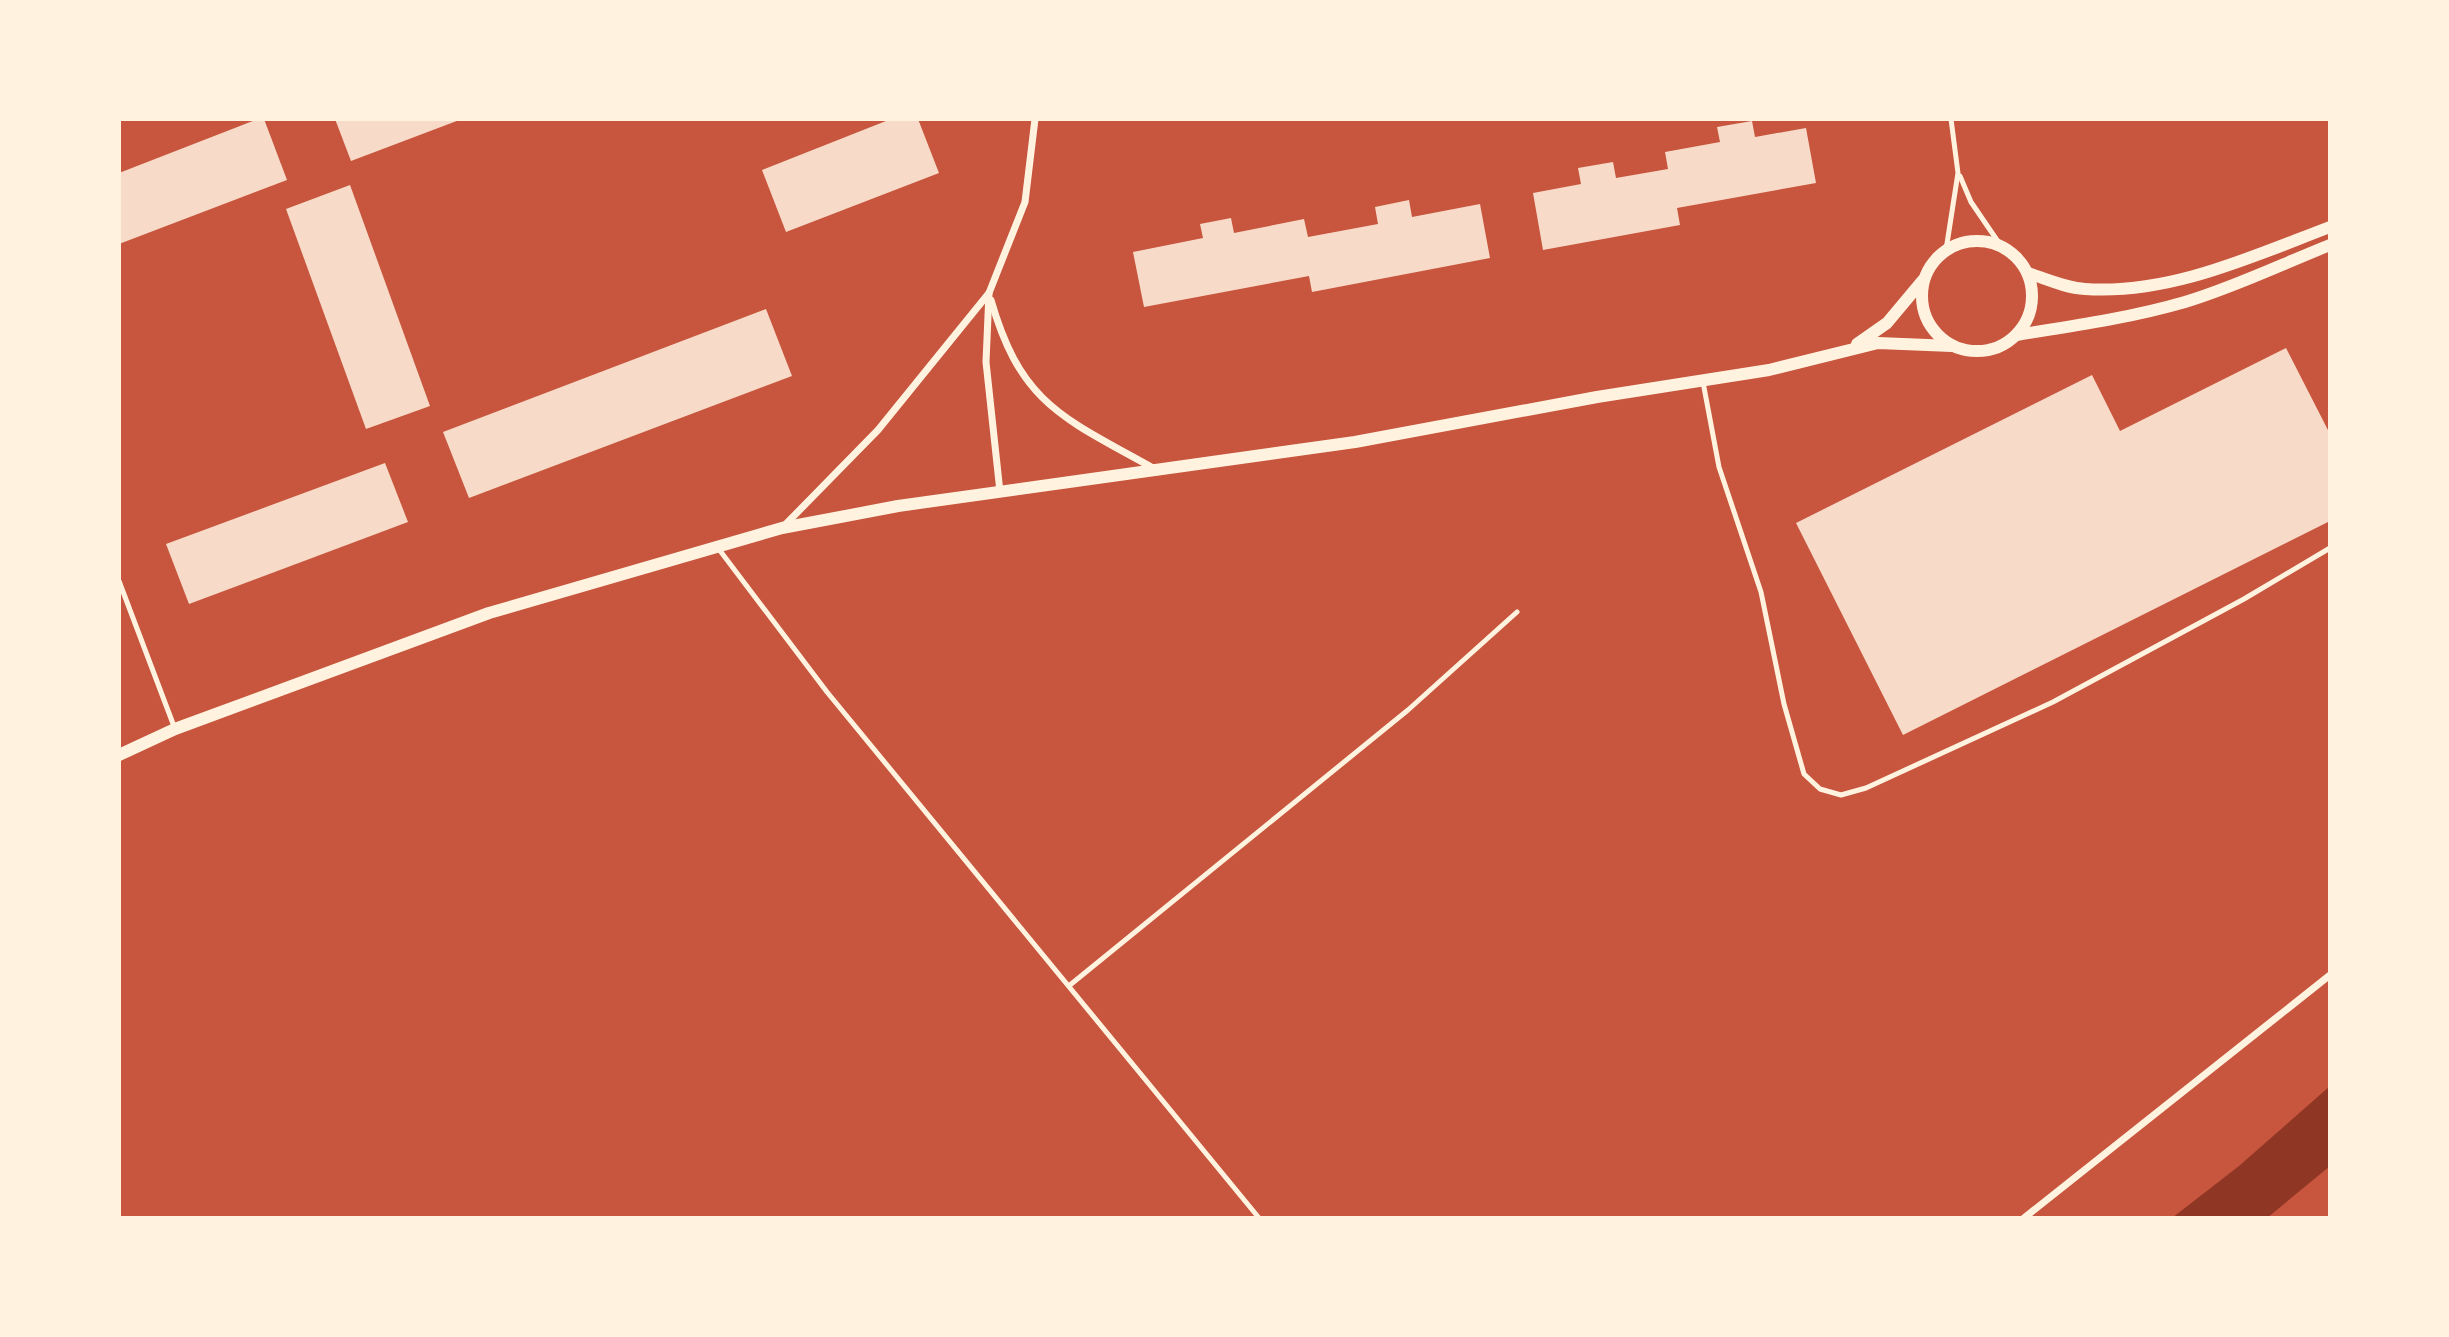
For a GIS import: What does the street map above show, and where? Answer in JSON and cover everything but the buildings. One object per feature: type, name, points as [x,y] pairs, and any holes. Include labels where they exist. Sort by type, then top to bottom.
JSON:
[{"type":"street","points":[[782,528],[878,430],[989,293],[1025,202],[1035,119]]},
{"type":"street","points":[[2028,273],[2084,289],[2148,285],[2206,272],[2330,227]]},
{"type":"street","points":[[119,755],[175,729],[489,613],[782,528],[898,506],[1158,472],[1355,442],[1769,370],[1851,348],[1896,342],[1952,346],[1970,351],[1987,350],[2003,345],[2016,335],[2026,322],[2032,306],[2028,273],[2017,257],[2001,246],[1973,242],[1946,250],[1932,263],[1923,280],[1887,323],[1851,348]]},
{"type":"street","points":[[2016,335],[2098,322],[2184,302],[2245,281],[2330,245]]},
{"type":"street","points":[[1923,280],[1921,300],[1926,318],[1936,334],[1952,346]]},
{"type":"street","points":[[989,293],[1002,336],[1021,373],[1039,398],[1065,418],[1158,472]]},
{"type":"street","points":[[989,293],[986,362],[1000,492]]},
{"type":"street","points":[[2024,1218],[2330,975]]},
{"type":"lane","points":[[1946,250],[1958,173],[1951,119]]},
{"type":"lane","points":[[1958,173],[1971,202],[2001,246]]},
{"type":"lane","points":[[1703,381],[1719,467],[1761,592],[1784,704],[1804,774],[1820,789],[1841,794],[1867,788],[2053,702],[2244,599],[2330,548]]},
{"type":"lane","points":[[716,546],[827,692],[1259,1218]]},
{"type":"lane","points":[[119,581],[175,729]]},
{"type":"lane","points":[[1070,985],[1408,710],[1517,612]]},
{"type":"shaded area","points":[[2330,1086],[2330,1166],[2267,1218],[2172,1218],[2239,1166]]}]
